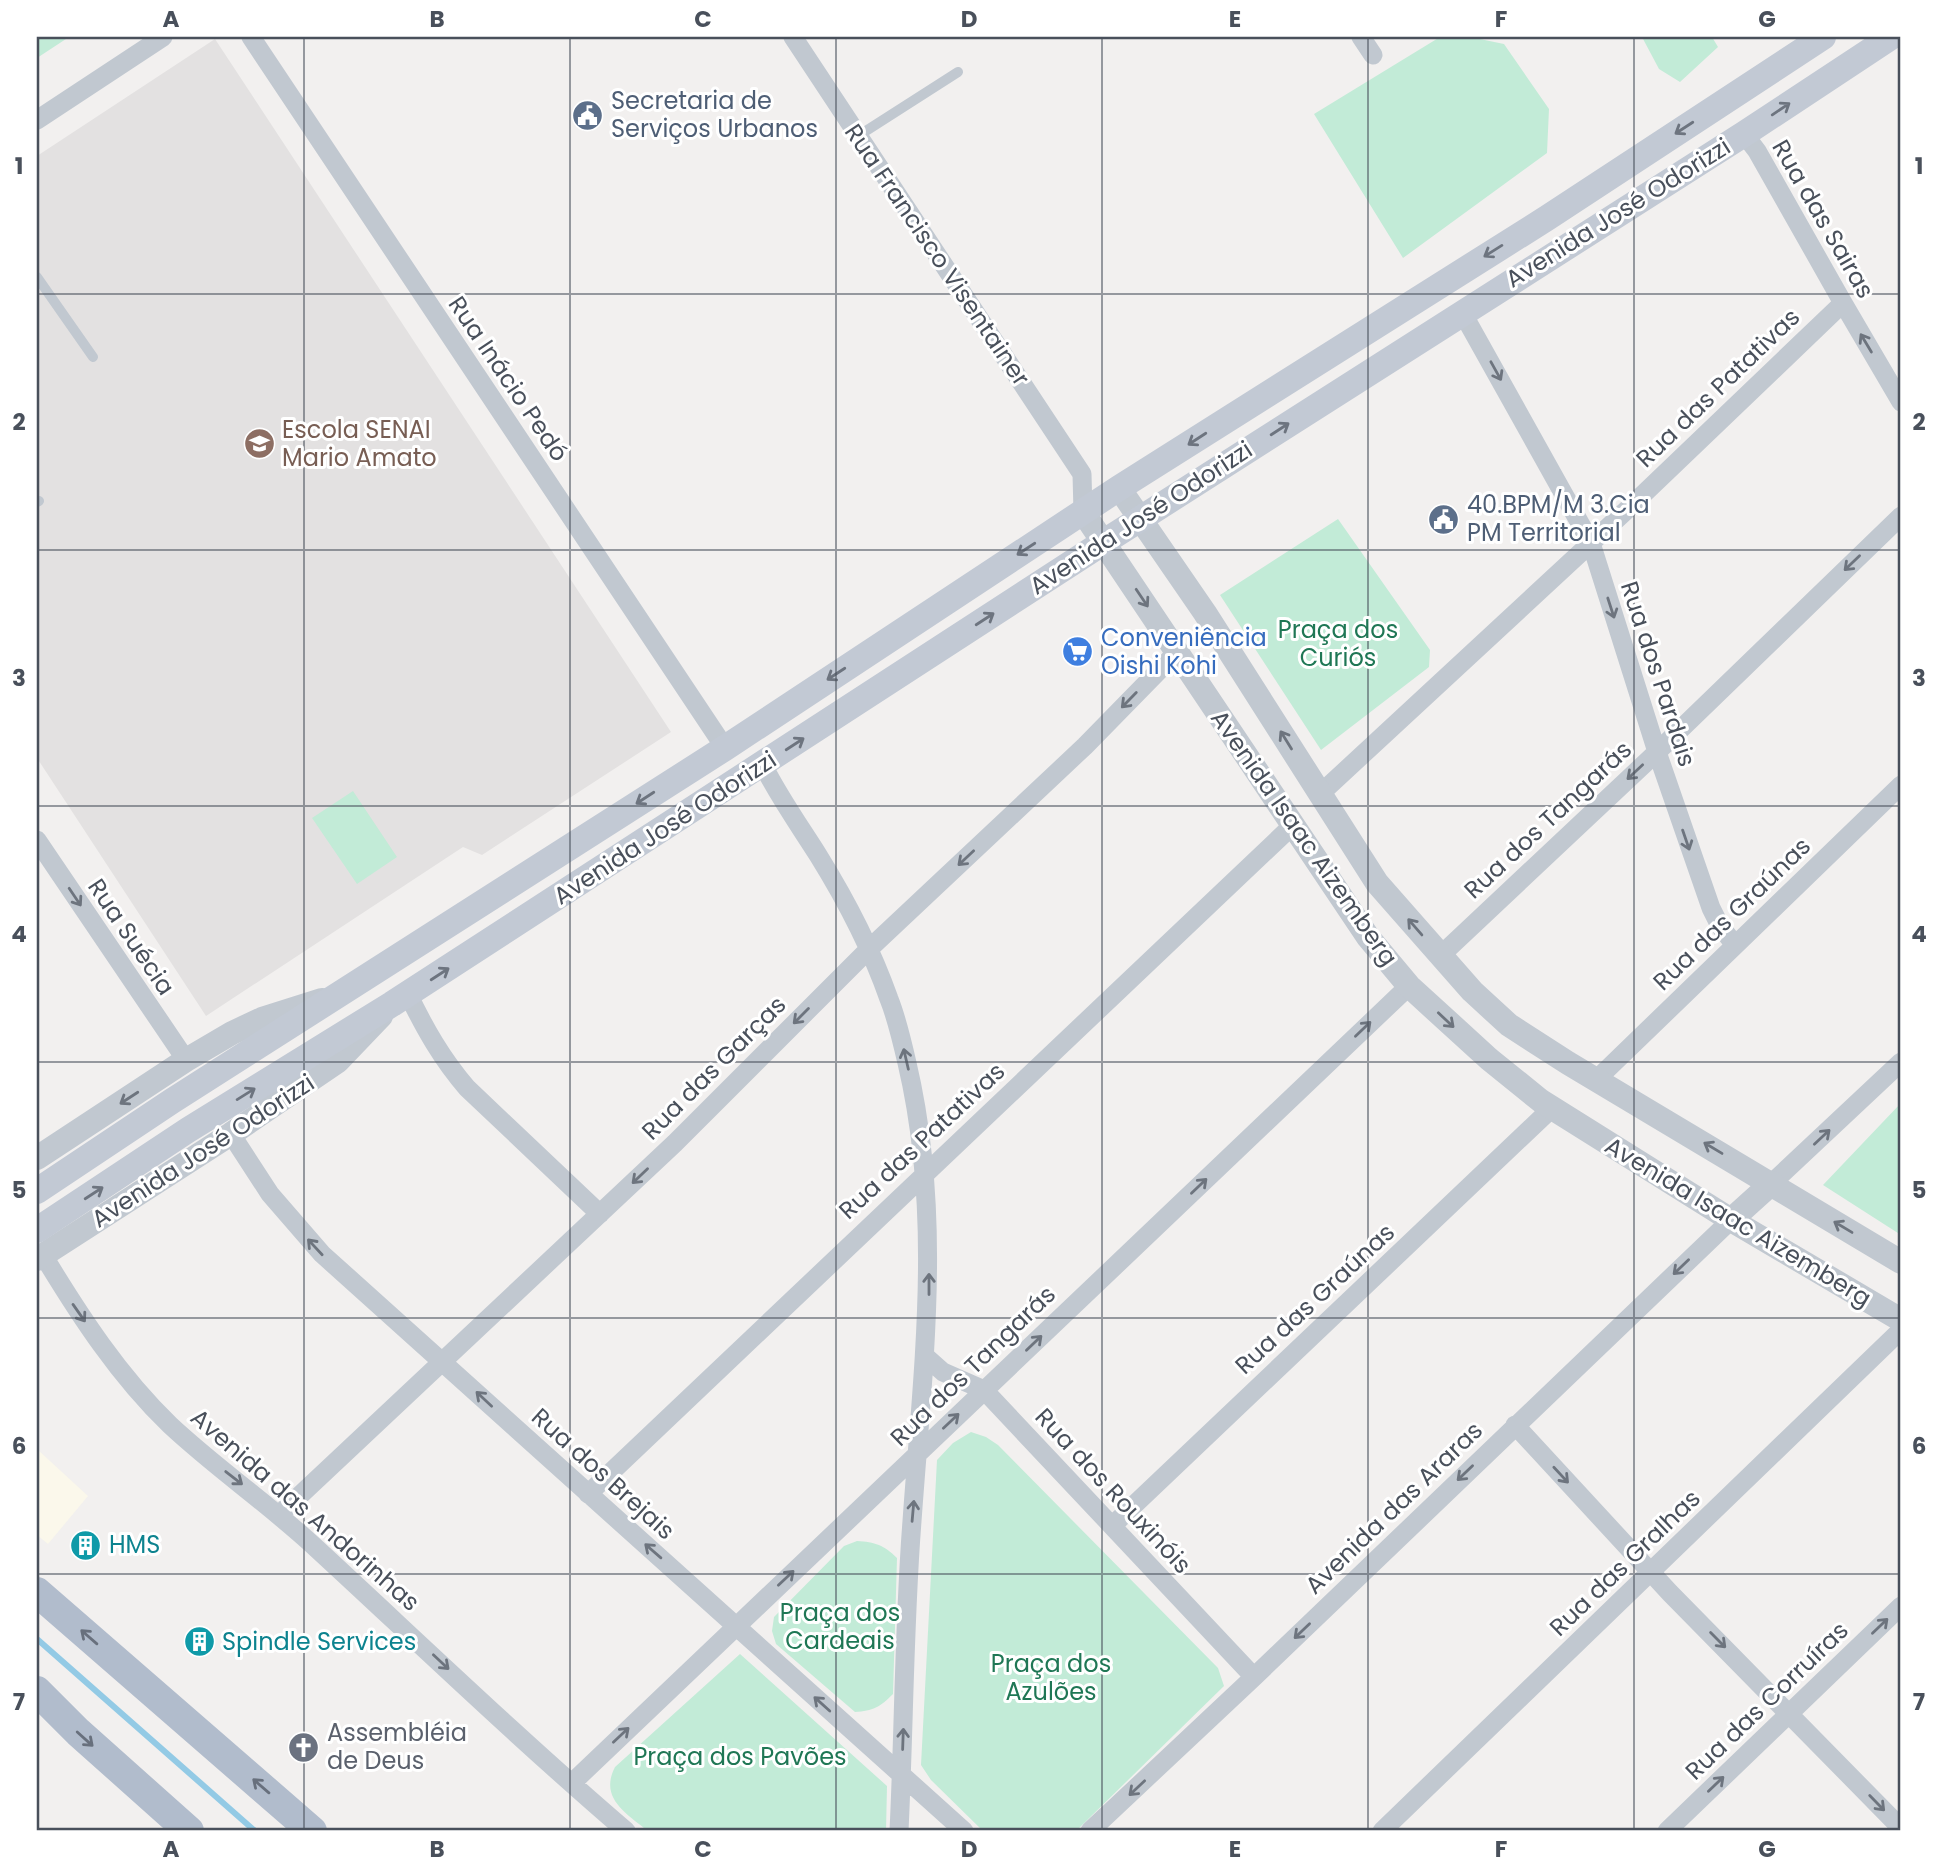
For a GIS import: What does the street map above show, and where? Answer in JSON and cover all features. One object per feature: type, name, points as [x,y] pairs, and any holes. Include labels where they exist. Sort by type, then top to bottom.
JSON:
[{"type":"main road","name":"Avenida José Odorizzi","points":[[37,1191],[172,1101],[725,748],[1119,488],[1547,218],[1823,37]]},
{"type":"main road","name":"Avenida José Odorizzi","points":[[39,1248],[188,1130],[400,999],[1104,542],[1744,134],[1891,37]]},
{"type":"main road","points":[[37,1592],[312,1831]]},
{"type":"main road","points":[[37,1691],[78,1732],[189,1831]]},
{"type":"street","points":[[37,120],[163,37]]},
{"type":"street","name":"Rua Inácio Pedó","points":[[251,37],[725,748]]},
{"type":"street","points":[[1361,37],[1373,55]]},
{"type":"street","name":"Rua Francisco Visentainer","points":[[795,38],[1082,474]]},
{"type":"street","name":"Rua das Sairas","points":[[1744,134],[1757,151],[1901,402]]},
{"type":"street","name":"Rua das Patativas","points":[[1320,794],[1591,543],[1843,303]]},
{"type":"street","name":"Rua dos Pardais","points":[[1462,312],[1591,543],[1657,752],[1711,908],[1720,926],[1735,945]]},
{"type":"street","points":[[1104,542],[1083,512],[1082,474],[1119,488]]},
{"type":"street","name":"Avenida Isaac Aizemberg","points":[[1119,488],[1205,613],[1377,883],[1472,991],[1509,1025],[1901,1262]]},
{"type":"street","name":"Rua dos Tangarás","points":[[1440,956],[1657,752],[1901,516]]},
{"type":"street","name":"Avenida Isaac Aizemberg","points":[[1104,542],[1368,937],[1409,986],[1489,1059],[1552,1108],[1731,1220],[1901,1320]]},
{"type":"street","name":"Rua das Garças","points":[[280,1514],[675,1143],[869,949],[1085,746],[1177,652]]},
{"type":"street","points":[[763,765],[777,794],[844,898],[869,949],[890,1000],[918,1109],[929,1238],[925,1356],[912,1523],[899,1831]]},
{"type":"street","name":"Rua das Graúnas","points":[[1597,1079],[1901,785]]},
{"type":"street","name":"Rua das Patativas","points":[[588,1494],[1292,826]]},
{"type":"street","name":"Rua Suécia","points":[[37,840],[186,1060]]},
{"type":"street","name":"Rua dos Tangarás","points":[[572,1783],[1409,986]]},
{"type":"street","name":"Avenida José Odorizzi","points":[[37,1158],[232,1033],[262,1019],[337,995]]},
{"type":"street","points":[[400,999],[467,1088],[600,1214]]},
{"type":"street","name":"Avenida José Odorizzi","points":[[39,1248],[231,1134],[338,1061],[400,999]]},
{"type":"street","points":[[1731,1220],[1901,1062]]},
{"type":"street","name":"Rua das Graúnas","points":[[1112,1526],[1552,1108]]},
{"type":"street","name":"Rua dos Brejais","points":[[231,1134],[270,1194],[322,1254],[964,1831]]},
{"type":"street","name":"Avenida das Araras","points":[[1090,1831],[1731,1220]]},
{"type":"street","name":"Avenida das Andorinhas","points":[[39,1248],[99,1341],[152,1406],[205,1455],[280,1514],[626,1831]]},
{"type":"street","name":"Rua das Gralhas","points":[[1382,1831],[1901,1330]]},
{"type":"street","name":"Rua dos Rouxinóis","points":[[925,1356],[943,1372],[984,1390],[1254,1677]]},
{"type":"street","points":[[1515,1425],[1652,1572],[1901,1828]]},
{"type":"street","name":"Rua das Corruíras","points":[[1667,1831],[1901,1606]]},
{"type":"lane","points":[[858,136],[958,72]]},
{"type":"lane","points":[[37,277],[93,357]]},
{"type":"shaded area","name":"Escola SENAI Mario Amato","points":[[215,39],[671,732],[482,855],[463,847],[206,1016],[37,758],[37,156]]},
{"type":"shaded area","points":[[37,1449],[88,1496],[48,1544],[37,1535]]},
{"type":"green space","points":[[37,37],[69,37],[37,58]]},
{"type":"green space","points":[[1440,37],[1470,37],[1504,44],[1549,109],[1547,153],[1403,258],[1314,114]]},
{"type":"green space","points":[[1642,37],[1712,37],[1718,47],[1680,82],[1659,69]]},
{"type":"green space","name":"Praça dos Curiós","points":[[1338,519],[1430,650],[1429,667],[1321,750],[1220,595]]},
{"type":"green space","points":[[353,791],[397,857],[357,884],[312,818]]},
{"type":"green space","points":[[1901,1103],[1901,1235],[1823,1185]]},
{"type":"green space","name":"Praça dos Azulões","points":[[971,1432],[998,1445],[1218,1668],[1224,1686],[1076,1831],[983,1831],[931,1780],[921,1765],[937,1460],[953,1443]]},
{"type":"green space","name":"Praça dos Cardeais","points":[[857,1541],[879,1545],[897,1558],[893,1694],[876,1708],[855,1712],[776,1644],[772,1631],[774,1617],[844,1546]]},
{"type":"green space","name":"Praça dos Pavões","points":[[740,1654],[887,1786],[886,1831],[648,1831],[617,1804],[610,1788],[615,1767]]},
{"type":"waterway","points":[[37,1639],[255,1831]]},
{"type":"place","name":"Secretaria de Serviços Urbanos","points":[[588,115]]},
{"type":"place","name":"Escola SENAI Mario Amato","points":[[259,444]]},
{"type":"place","name":"40.BPM/M 3.Cia PM Territorial","points":[[1444,519]]},
{"type":"place","name":"Conveniência Oishi Kohi","points":[[1078,652]]},
{"type":"place","name":"HMS","points":[[86,1545]]},
{"type":"place","name":"Spindle Services","points":[[199,1642]]},
{"type":"place","name":"Assembléia de Deus","points":[[304,1747]]}]
